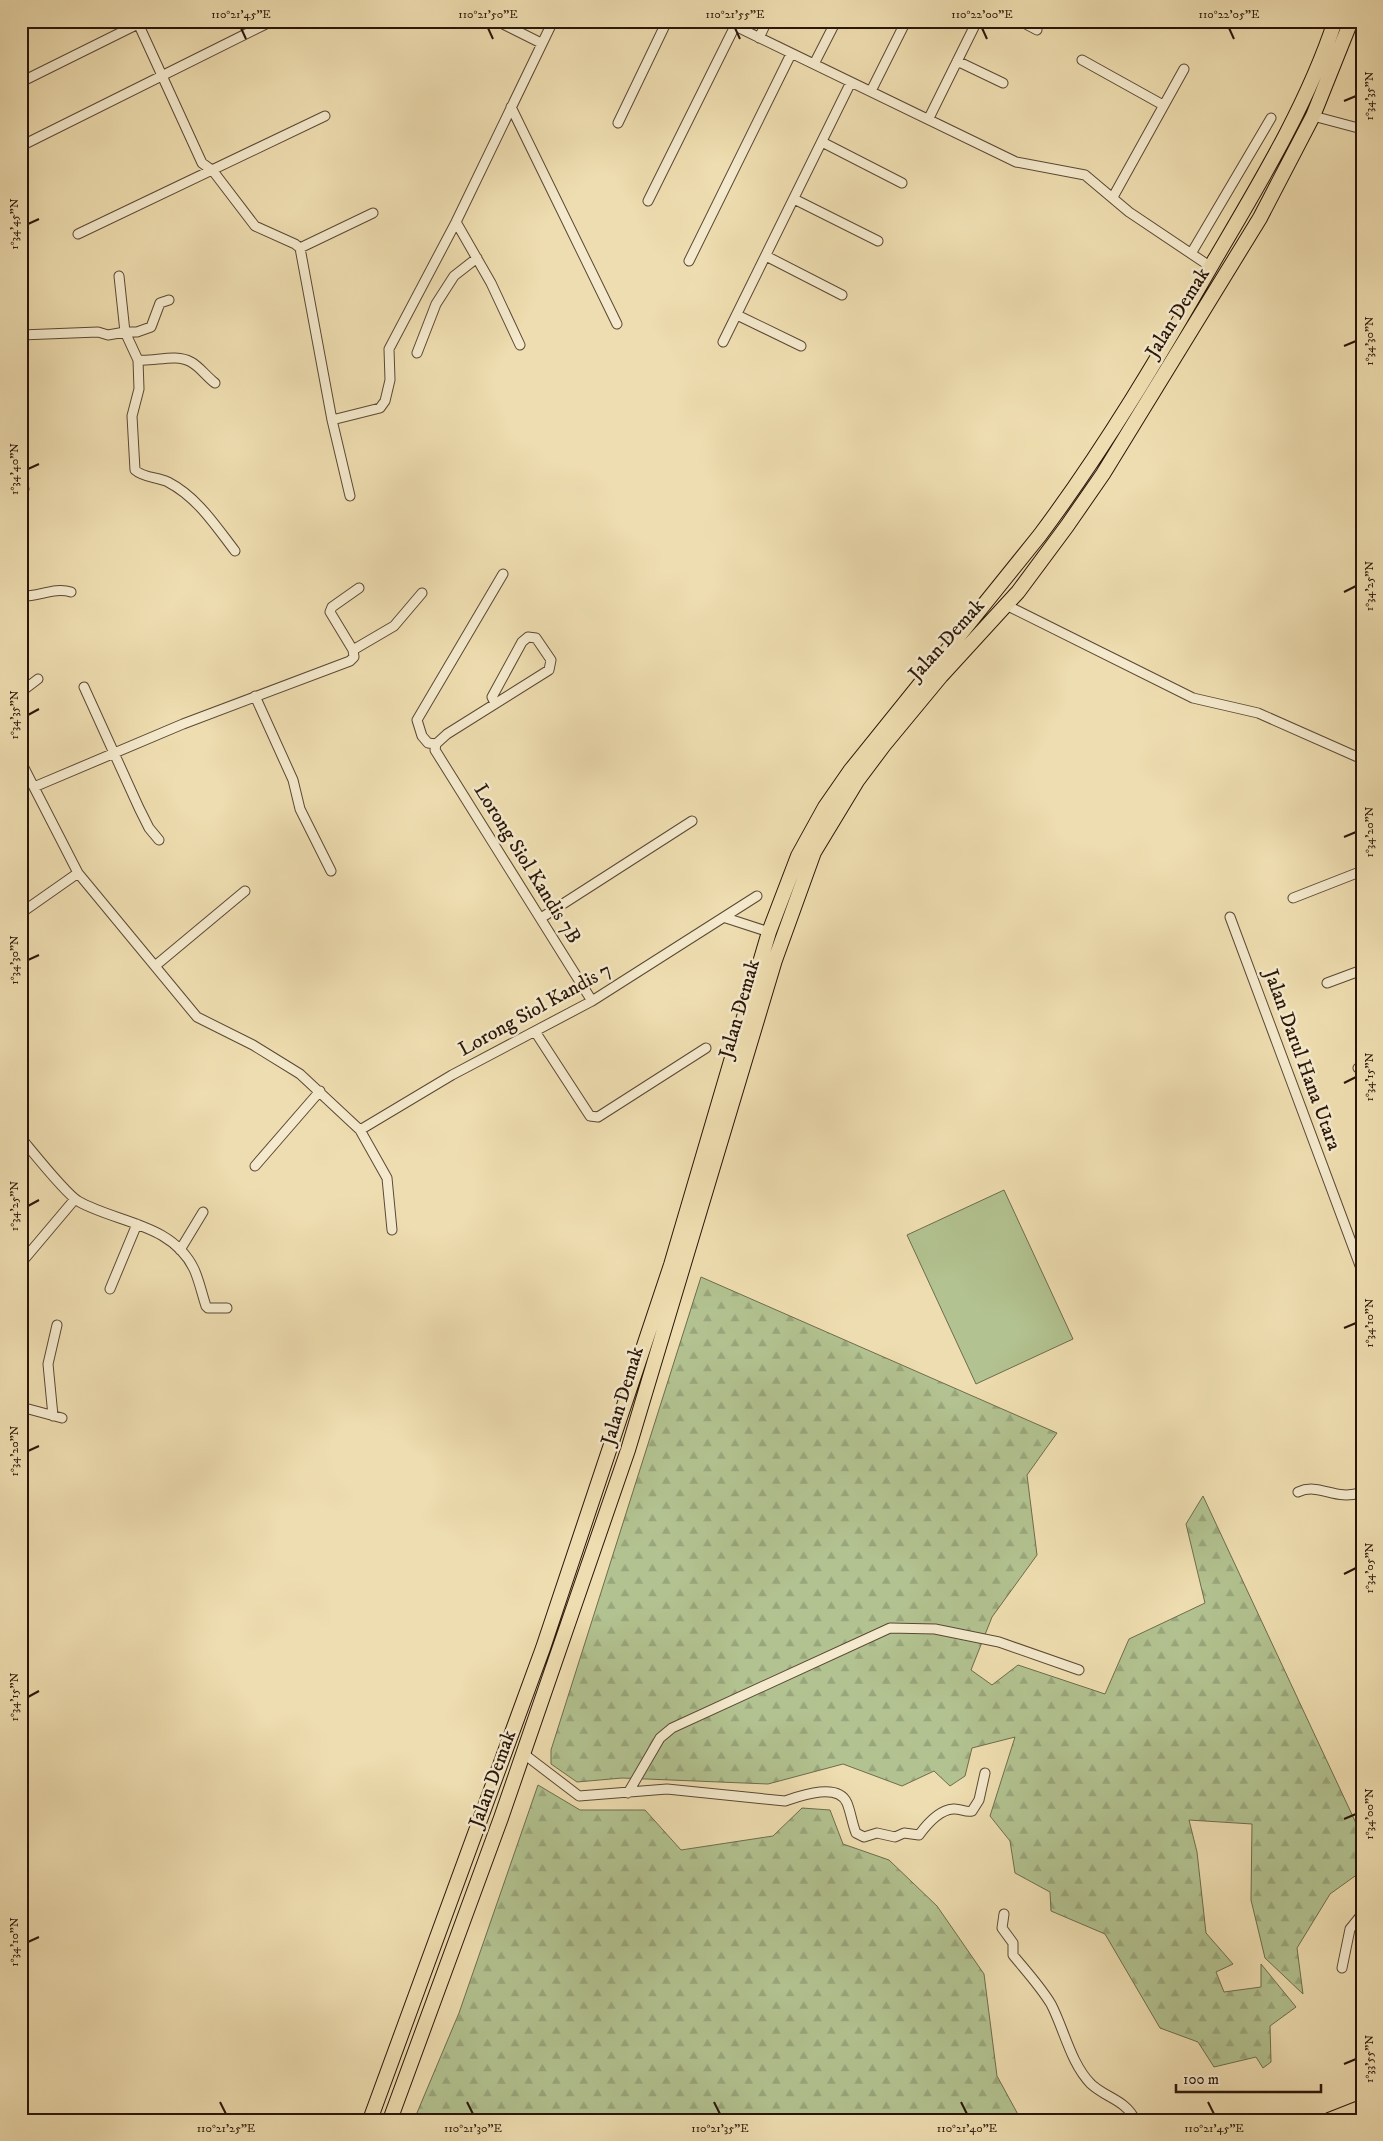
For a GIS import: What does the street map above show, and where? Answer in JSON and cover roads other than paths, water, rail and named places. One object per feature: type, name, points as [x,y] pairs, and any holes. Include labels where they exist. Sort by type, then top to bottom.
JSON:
[{"type":"highway","name":"Jalan Demak","points":[[370,2120],[458,1884],[546,1638],[671,1266],[770,932],[798,856],[825,807],[879,732],[979,613],[1064,502],[1135,397],[1211,267],[1298,111],[1335,21]]},
{"type":"highway","name":"Jalan Demak","points":[[390,2120],[524,1754],[628,1450],[775,960],[814,852],[857,781],[941,676],[1006,605],[1067,526],[1103,474],[1215,289],[1246,244],[1313,116],[1351,21]]},
{"type":"highway","points":[[1329,2120],[1362,2107]]},
{"type":"street","points":[[21,25],[30,21]]},
{"type":"street","points":[[21,146],[272,21]]},
{"type":"street","points":[[496,21],[541,43]]},
{"type":"street","points":[[332,420],[380,408],[385,401],[390,380],[389,349],[456,222],[553,21]]},
{"type":"street","points":[[618,123],[667,21]]},
{"type":"street","points":[[725,21],[929,118],[978,145],[1016,162],[1085,175],[1136,217],[1192,252],[1211,267]]},
{"type":"street","points":[[759,38],[767,21]]},
{"type":"street","points":[[814,64],[836,21]]},
{"type":"street","points":[[871,91],[906,21]]},
{"type":"street","points":[[929,118],[977,21]]},
{"type":"street","points":[[1020,21],[1037,30]]},
{"type":"street","points":[[21,82],[140,22],[202,163],[213,171],[255,226],[300,248],[332,420],[350,496]]},
{"type":"street","points":[[648,200],[735,26]]},
{"type":"street","points":[[689,261],[791,54]]},
{"type":"street","points":[[1082,60],[1163,105]]},
{"type":"street","points":[[957,61],[1003,82]]},
{"type":"street","points":[[1113,197],[1184,69]]},
{"type":"street","points":[[723,342],[851,82]]},
{"type":"street","points":[[511,107],[618,324]]},
{"type":"street","points":[[78,234],[325,116]]},
{"type":"street","points":[[1313,116],[1362,129]]},
{"type":"street","points":[[1192,252],[1271,118]]},
{"type":"street","points":[[822,142],[902,183]]},
{"type":"street","points":[[794,199],[878,241]]},
{"type":"street","points":[[300,248],[373,213]]},
{"type":"street","points":[[456,222],[477,258],[520,345]]},
{"type":"street","points":[[766,256],[842,295]]},
{"type":"street","points":[[416,353],[436,304],[454,276],[477,258]]},
{"type":"street","points":[[119,276],[125,332],[138,360],[139,389],[132,416],[135,470],[139,474],[166,481],[193,500],[235,551]]},
{"type":"street","points":[[21,335],[98,332],[108,335],[137,332],[151,327],[160,303],[169,300]]},
{"type":"street","points":[[737,315],[801,346]]},
{"type":"street","points":[[138,360],[149,361],[166,358],[187,360],[215,383]]},
{"type":"street","points":[[495,703],[492,697],[495,688],[522,642],[528,637],[536,638],[551,660],[552,665],[549,670],[447,734],[436,744],[428,743],[422,736],[418,720],[503,574]]},
{"type":"street","points":[[34,787],[255,696],[350,661],[354,657],[353,650],[330,612],[332,607],[359,588]]},
{"type":"street","points":[[21,596],[33,597],[62,590],[71,592]]},
{"type":"street","points":[[353,650],[390,628],[422,592]]},
{"type":"street","points":[[1006,605],[1193,698],[1258,714],[1362,759]]},
{"type":"street","points":[[21,692],[38,679]]},
{"type":"street","points":[[84,687],[150,828],[159,840]]},
{"type":"street","points":[[255,696],[293,780],[300,809],[331,871]]},
{"type":"street","name":"Lorong Siol Kandis 7B","points":[[436,744],[435,750],[592,1001]]},
{"type":"street","points":[[21,762],[25,780],[34,787],[78,873],[197,1017],[253,1045],[300,1074],[360,1130],[388,1178],[392,1230]]},
{"type":"street","points":[[540,918],[692,821]]},
{"type":"street","points":[[1293,898],[1362,871]]},
{"type":"street","points":[[21,913],[78,873]]},
{"type":"street","points":[[155,966],[245,891]]},
{"type":"street","name":"Lorong Siol Kandis 7","points":[[360,1130],[452,1075],[536,1033],[592,1001],[726,918],[757,896]]},
{"type":"street","points":[[726,918],[770,932]]},
{"type":"street","name":"Jalan Darul Hana Utara","points":[[1230,918],[1362,1270]]},
{"type":"street","points":[[1327,983],[1362,970]]},
{"type":"street","points":[[536,1033],[590,1116],[598,1117],[706,1048]]},
{"type":"street","points":[[255,1166],[320,1091]]},
{"type":"street","points":[[21,1138],[75,1199],[152,1229],[180,1250],[193,1268],[206,1306],[208,1308],[227,1308]]},
{"type":"street","points":[[21,1263],[75,1199]]},
{"type":"street","points":[[180,1250],[203,1212]]},
{"type":"street","points":[[110,1289],[136,1224]]},
{"type":"street","points":[[21,1407],[58,1417],[48,1364],[57,1325]]},
{"type":"street","points":[[1298,1492],[1308,1487],[1338,1496],[1351,1496],[1362,1492]]},
{"type":"street","points":[[628,1793],[660,1738],[672,1728],[890,1628],[935,1629],[999,1642],[1079,1670]]},
{"type":"street","points":[[524,1754],[579,1796],[667,1789],[785,1801],[799,1796],[835,1792],[846,1802],[853,1826],[860,1837],[877,1833],[895,1837],[904,1833],[919,1835],[926,1825],[945,1811],[954,1808],[968,1813],[972,1812],[979,1800],[985,1773]]},
{"type":"street","points":[[1004,1914],[1002,1928],[1013,1944],[1013,1955],[1028,1970],[1050,2003],[1081,2069],[1091,2084],[1120,2101],[1131,2112],[1135,2120]]},
{"type":"street","points":[[1342,1968],[1350,1929],[1362,1914]]}]
